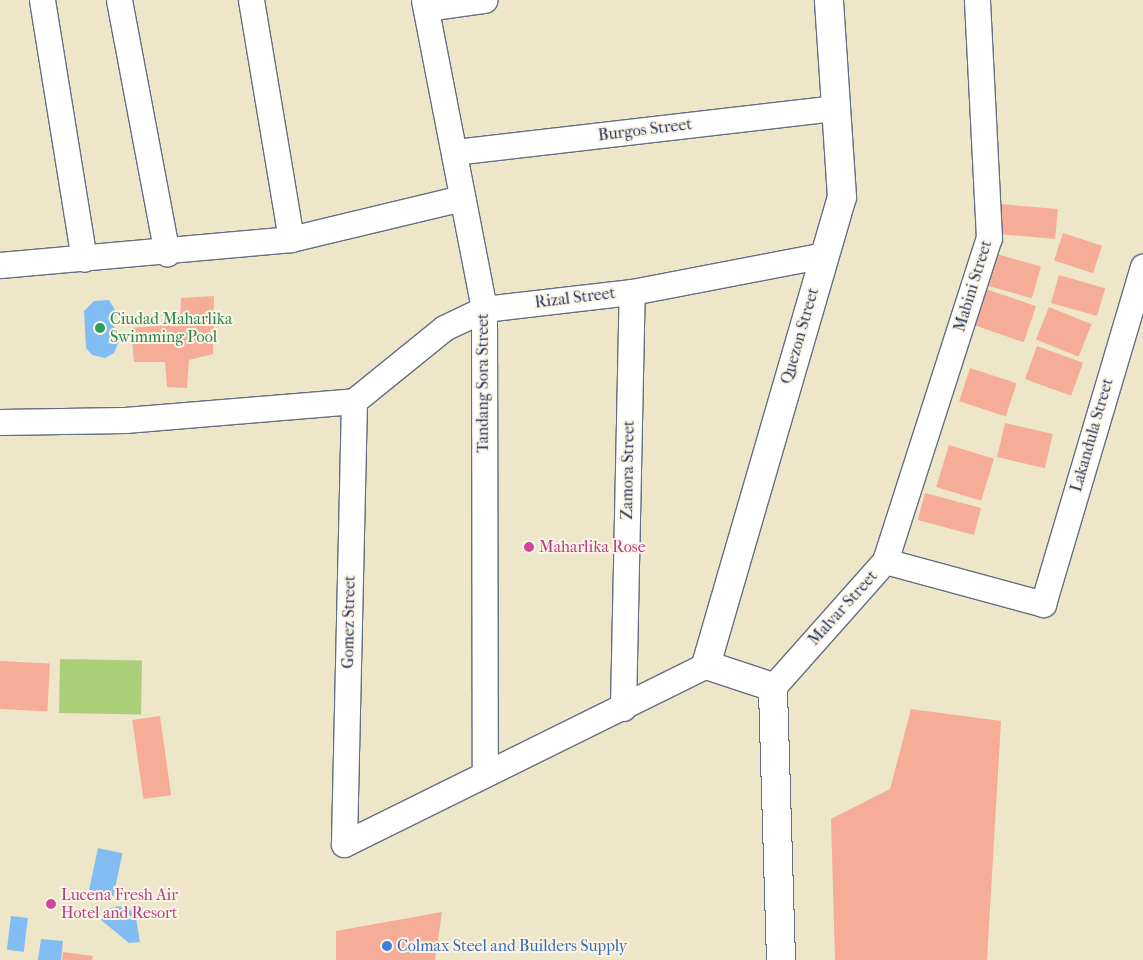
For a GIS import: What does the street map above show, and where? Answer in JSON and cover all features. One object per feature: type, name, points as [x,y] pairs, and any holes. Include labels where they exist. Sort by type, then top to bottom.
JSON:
[{"type":"street","points":[[42,0],[84,259]]},
{"type":"street","points":[[119,0],[167,253]]},
{"type":"street","points":[[251,0],[291,239]]},
{"type":"street","points":[[425,4],[484,0]]},
{"type":"street","name":"Quezon Street","points":[[706,665],[824,254],[842,198],[829,0]]},
{"type":"street","name":"Mabini Street","points":[[885,562],[989,238],[977,0]]},
{"type":"street","name":"Tandang Sora Street","points":[[425,4],[484,309],[485,772]]},
{"type":"street","name":"Burgos Street","points":[[454,152],[836,108]]},
{"type":"street","points":[[0,265],[167,253],[291,239],[462,198]]},
{"type":"street","name":"Rizal Street","points":[[354,401],[444,328],[484,309],[632,292],[824,254]]},
{"type":"street","name":"Lakandula Street","points":[[1042,604],[1143,266]]},
{"type":"street","name":"Zamora Street","points":[[623,708],[632,292]]},
{"type":"street","points":[[0,422],[125,420],[354,401]]},
{"type":"street","name":"Gomez Street","points":[[354,401],[344,844],[485,772]]},
{"type":"street","name":"Malvar Street","points":[[773,687],[885,562],[1042,604]]},
{"type":"street","points":[[485,772],[623,708],[706,665],[773,687],[781,960]]},
{"type":"green space","points":[[60,659],[142,660],[141,714],[59,713]]},
{"type":"water","name":"Ciudad Maharlika Swimming Pool","points":[[109,300],[117,313],[113,324],[120,339],[114,353],[105,358],[92,355],[86,348],[84,311],[94,301]]},
{"type":"water","points":[[98,848],[122,853],[113,898],[88,893]]},
{"type":"water","points":[[119,906],[135,912],[140,942],[129,943],[101,920],[108,909]]},
{"type":"water","points":[[11,916],[28,918],[24,952],[7,950]]},
{"type":"water","points":[[41,939],[63,941],[61,960],[38,960]]},
{"type":"building","points":[[1000,204],[1058,209],[1055,239],[997,234]]},
{"type":"building","points":[[1063,233],[1102,246],[1093,273],[1054,261]]},
{"type":"building","points":[[990,252],[1041,267],[1032,298],[981,284]]},
{"type":"building","points":[[1059,275],[1105,288],[1097,316],[1051,303]]},
{"type":"building","points":[[986,289],[1036,306],[1024,342],[974,325]]},
{"type":"building","points":[[214,296],[213,354],[189,360],[187,388],[167,387],[165,362],[134,362],[131,328],[180,324],[181,298]]},
{"type":"building","points":[[1049,307],[1092,324],[1079,357],[1036,339]]},
{"type":"building","points":[[1037,346],[1083,363],[1071,396],[1025,379]]},
{"type":"building","points":[[970,368],[1017,383],[1006,416],[959,401]]},
{"type":"building","points":[[1005,423],[1053,434],[1045,468],[997,457]]},
{"type":"building","points":[[949,445],[994,459],[981,501],[936,487]]},
{"type":"building","points":[[925,493],[981,508],[974,535],[918,520]]},
{"type":"building","points":[[0,661],[50,664],[47,712],[0,709]]},
{"type":"building","points":[[911,709],[1001,721],[987,960],[835,960],[831,819],[890,789]]},
{"type":"building","points":[[160,716],[171,795],[143,799],[132,720]]},
{"type":"building","name":"Colmax Steel and Builders Supply","points":[[442,912],[435,960],[336,960],[336,931]]},
{"type":"building","points":[[63,952],[93,956],[92,960],[62,960]]},
{"type":"place","name":"Ciudad Maharlika Swimming Pool","points":[[100,328]]},
{"type":"place","name":"Maharlika Rose","points":[[529,547]]},
{"type":"place","name":"Lucena Fresh Air Hotel and Resort","points":[[51,904]]},
{"type":"place","name":"Colmax Steel and Builders Supply","points":[[387,946]]}]
